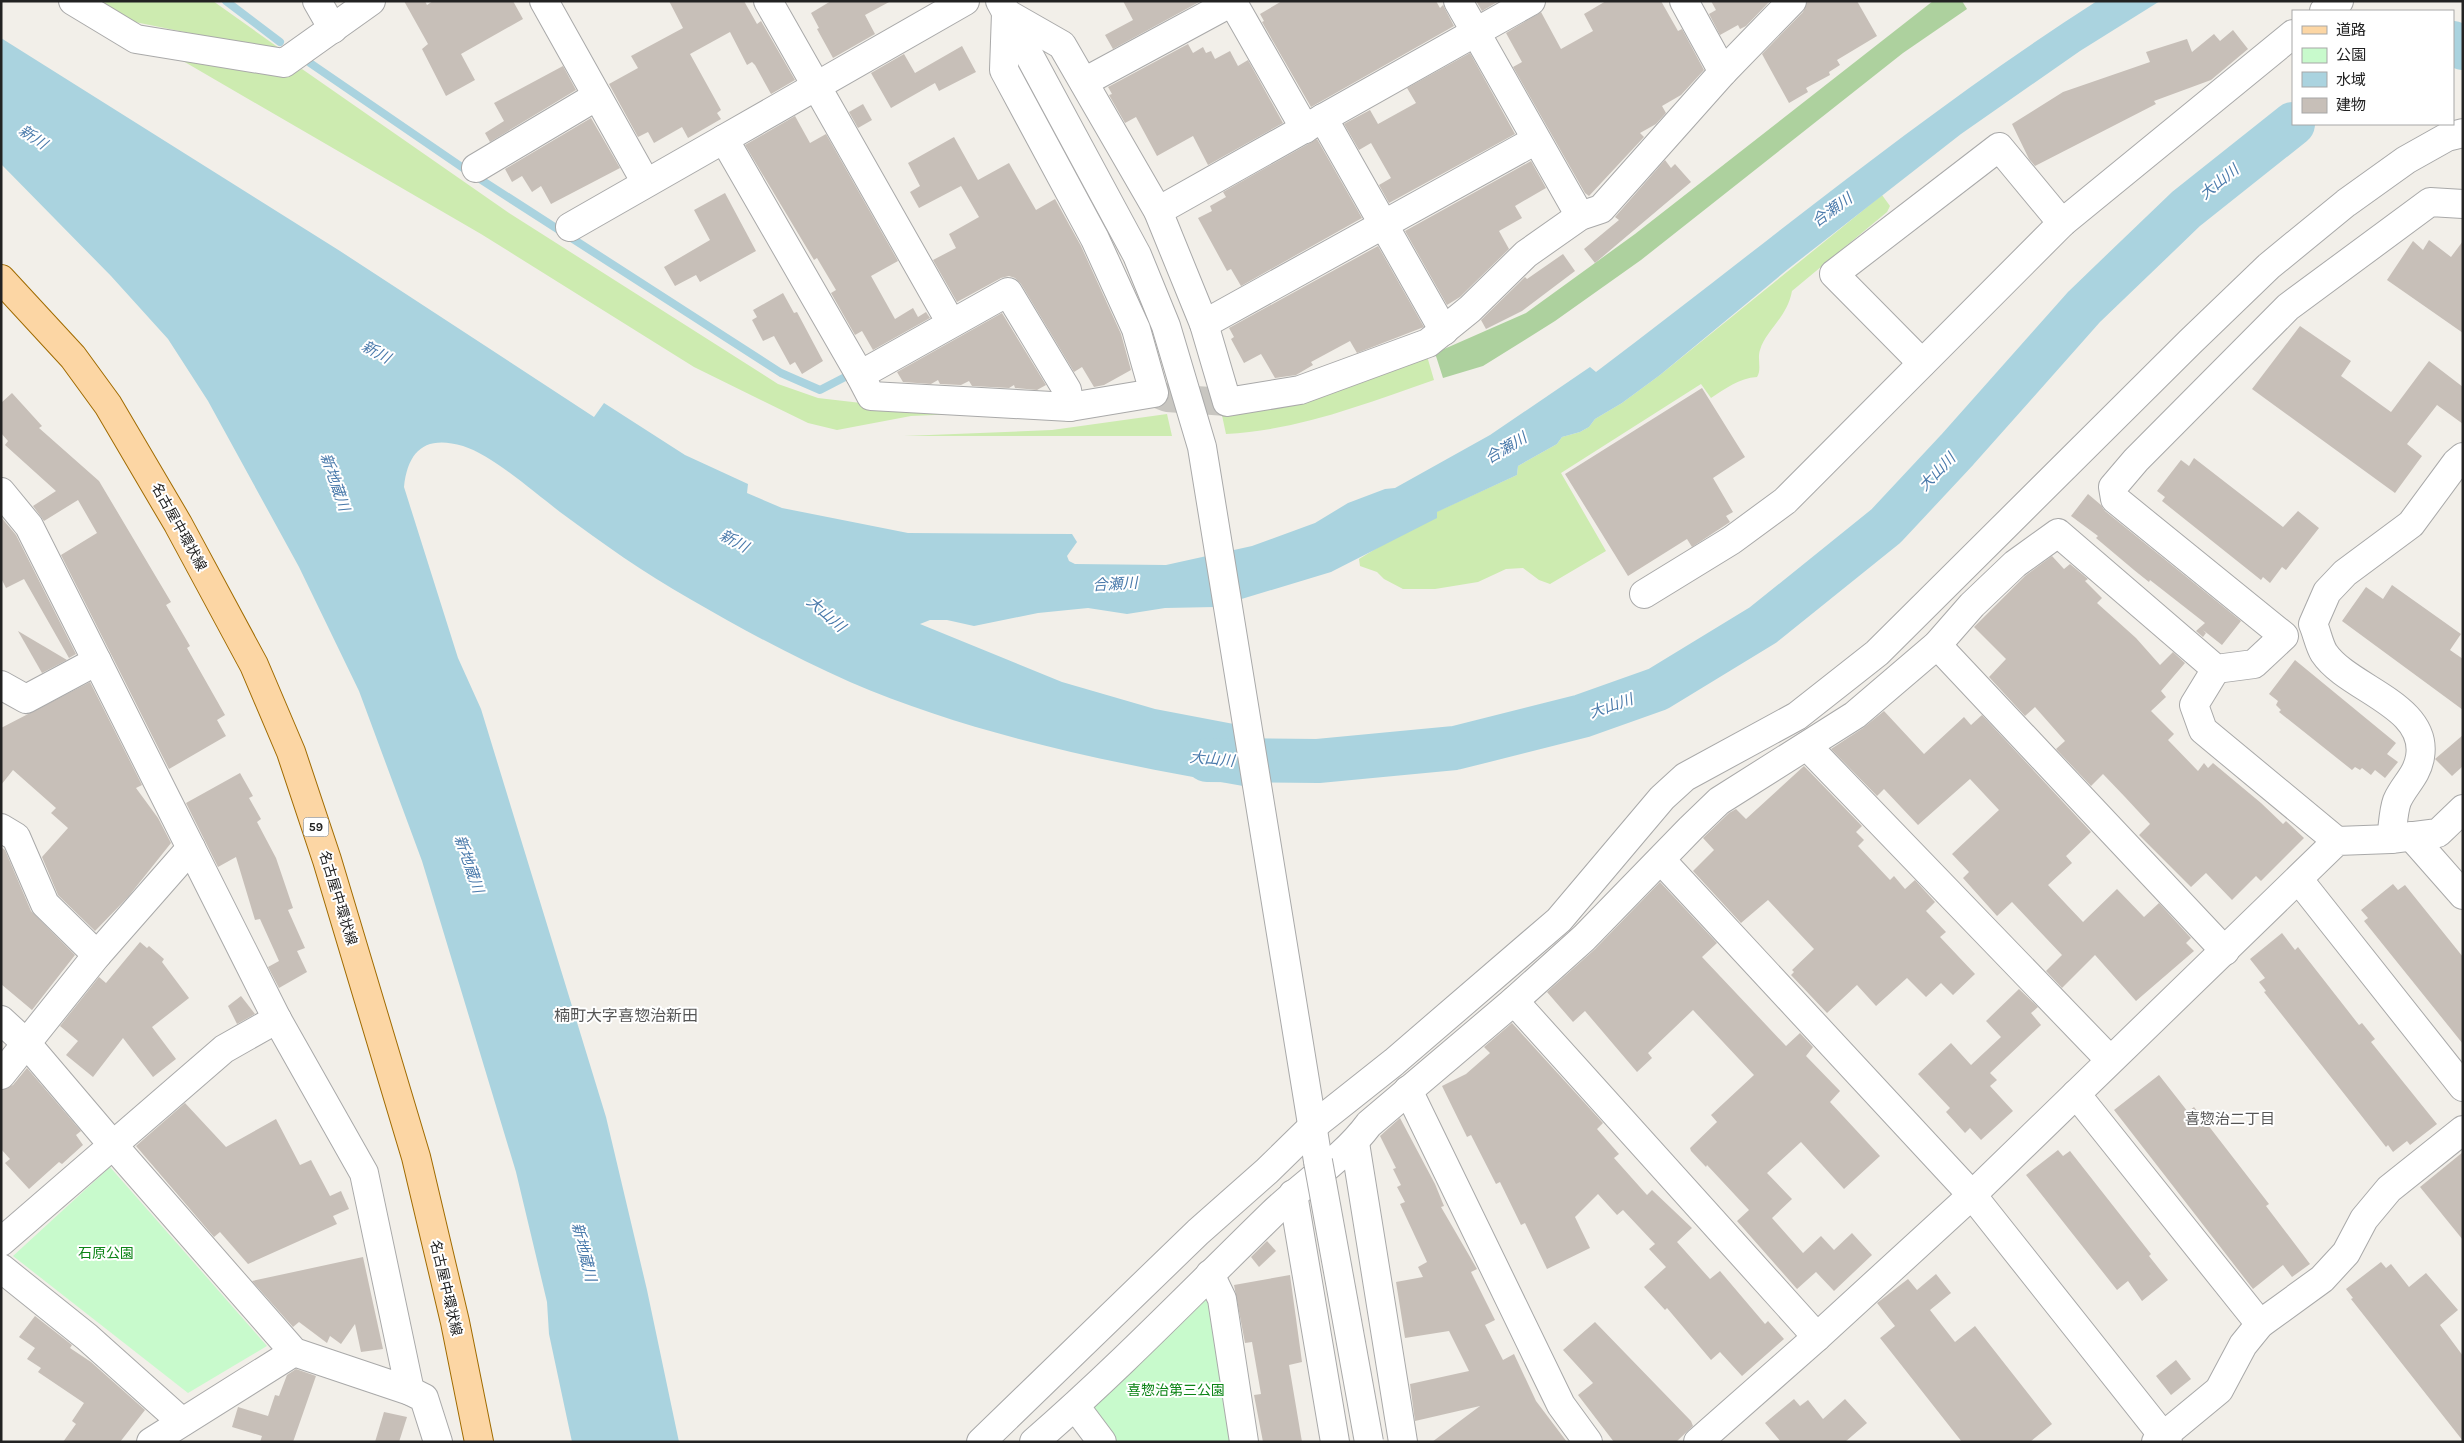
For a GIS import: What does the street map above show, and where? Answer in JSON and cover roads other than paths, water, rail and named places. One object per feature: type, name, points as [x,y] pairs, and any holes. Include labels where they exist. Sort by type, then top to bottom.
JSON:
[{"type":"main road","name":"名古屋中環状線","points":[[1,279],[73,357],[108,405],[178,524],[254,665],[291,752],[327,860],[416,1157],[455,1322],[479,1442]]},
{"type":"street","points":[[73,1],[136,39],[284,63],[371,1]]},
{"type":"street","points":[[318,1],[333,29]]},
{"type":"street","points":[[544,1],[646,183]]},
{"type":"street","points":[[768,1],[951,323]]},
{"type":"street","points":[[570,227],[965,1]]},
{"type":"street","points":[[1458,1],[1580,216]]},
{"type":"street","points":[[1158,212],[1532,1]]},
{"type":"street","points":[[1684,1],[1723,72]]},
{"type":"street","points":[[1003,7],[1062,44],[1158,212],[1204,324],[1227,402],[1300,390],[1428,344],[1470,309],[1526,254],[1580,216],[1601,209],[1723,72],[1792,1]]},
{"type":"street","points":[[2326,10],[2339,1]]},
{"type":"street","points":[[1084,82],[1232,2],[1383,224],[1444,331]]},
{"type":"street","points":[[724,138],[871,396],[1070,407],[1154,393],[1136,329],[1095,238],[1004,70],[1003,7]]},
{"type":"street","points":[[1003,7],[1137,255],[1166,326],[1206,463],[1318,1161],[1369,1442]]},
{"type":"street","points":[[1644,594],[1732,540],[1785,501],[2062,223],[2292,35]]},
{"type":"street","points":[[476,168],[597,96]]},
{"type":"street","points":[[981,1442],[1198,1232],[1267,1172],[1312,1124],[1402,1056],[1559,920],[1662,798],[1685,777],[1797,716],[1878,653],[2183,349],[2269,266],[2346,203],[2406,160],[2446,137],[2463,133]]},
{"type":"street","points":[[1204,324],[1536,140]]},
{"type":"street","points":[[1922,363],[1834,274],[1999,147],[2062,223]]},
{"type":"street","points":[[1034,1442],[1075,1406],[1293,1194],[1355,1143],[1369,1124],[1514,1001],[1584,938],[1719,802],[1856,715],[1937,645],[1972,605],[2015,564],[2058,533],[2216,669],[2254,664],[2284,636],[2115,499],[2113,487],[2136,460],[2288,307],[2430,202],[2463,204]]},
{"type":"street","points":[[860,375],[1008,292],[1066,390],[1070,407]]},
{"type":"street","points":[[2463,457],[2412,524],[2345,573],[2327,592],[2313,624],[2324,653],[2348,676],[2396,707],[2417,730],[2421,756],[2415,776],[2397,801],[2401,838],[2463,895]]},
{"type":"street","points":[[1,492],[29,526],[277,1019],[364,1173],[410,1390]]},
{"type":"street","points":[[1937,645],[2224,951]]},
{"type":"street","points":[[1,685],[26,699],[97,661]]},
{"type":"street","points":[[2216,669],[2194,704],[2203,730],[2337,841],[2438,834],[2463,809]]},
{"type":"street","points":[[1807,746],[2110,1060]]},
{"type":"street","points":[[1,828],[16,837],[44,904],[97,955]]},
{"type":"street","points":[[1698,1442],[1817,1337],[1972,1194],[2299,880],[2337,841]]},
{"type":"street","points":[[1,1075],[97,955],[191,848]]},
{"type":"street","points":[[1661,860],[1972,1194],[2162,1440],[2219,1390],[2243,1345],[2260,1324],[2322,1279],[2346,1253],[2364,1219],[2390,1189],[2463,1130]]},
{"type":"street","points":[[2299,880],[2463,1088]]},
{"type":"street","points":[[1514,1001],[1817,1337]]},
{"type":"street","points":[[1,1242],[224,1049],[277,1019]]},
{"type":"street","points":[[1,1020],[27,1044],[294,1352],[410,1390],[424,1398],[438,1442]]},
{"type":"street","points":[[1408,1090],[1561,1405],[1588,1442]]},
{"type":"street","points":[[2076,1094],[2260,1324]]},
{"type":"street","points":[[1355,1143],[1387,1354],[1403,1442]]},
{"type":"street","points":[[1293,1194],[1335,1442]]},
{"type":"street","points":[[1,1268],[87,1337],[182,1422]]},
{"type":"street","points":[[1210,1274],[1222,1299],[1244,1442]]},
{"type":"street","points":[[151,1442],[294,1352]]},
{"type":"street","points":[[1075,1406],[1102,1442]]},
{"type":"water","points":[[2097,1],[2160,1],[2080,51],[1961,134],[1788,269],[1660,375],[1622,403],[1595,419],[1589,427],[1580,432],[1562,437],[1557,444],[1518,466],[1517,475],[1437,512],[1437,518],[1331,572],[1215,607],[1165,608],[1127,614],[1088,608],[1038,613],[974,626],[947,620],[930,620],[920,624],[1062,682],[1155,709],[1260,729],[1266,790],[1161,771],[1055,748],[950,719],[899,702],[829,673],[789,653],[673,589],[607,546],[487,457],[463,446],[450,443],[429,444],[421,448],[410,463],[404,487],[458,658],[481,709],[606,1117],[647,1290],[679,1442],[572,1442],[549,1334],[547,1302],[516,1172],[422,861],[359,691],[299,567],[208,401],[168,339],[111,276],[1,164],[1,38],[340,251],[594,417],[604,403],[685,455],[748,484],[747,493],[782,508],[908,533],[1072,534],[1077,542],[1067,556],[1069,561],[1075,564],[1166,565],[1252,546],[1315,523],[1348,503],[1385,489],[1395,488],[1490,435],[1590,367],[1596,372],[1905,135],[2032,44]]},
{"type":"waterway","points":[[226,1],[280,42]]},
{"type":"waterway","points":[[2454,44],[2463,48]]},
{"type":"waterway","points":[[310,63],[469,172],[781,373],[820,390],[849,375]]},
{"type":"waterway","name":"大山川","points":[[1207,760],[1318,761],[1455,748],[1582,716],[1658,689],[1763,625],[1886,526],[1957,450],[2084,307],[2186,209],[2292,125]]},
{"type":"tunnel","points":[[1154,393],[1167,398],[1227,402]]},
{"type":"district","name":"楠町大字喜惣治新田","points":[[626,1015]]},
{"type":"district","name":"喜惣治二丁目","points":[[2230,1119]]},
{"type":"water label","name":"新川","points":[[33,137]]},
{"type":"water label","name":"合瀬川","points":[[1832,210]]},
{"type":"water label","name":"新川","points":[[376,352]]},
{"type":"water label","name":"合瀬川","points":[[1506,448]]},
{"type":"water label","name":"新地蔵川","points":[[335,482]]},
{"type":"water label","name":"新川","points":[[734,541]]},
{"type":"water label","name":"合瀬川","points":[[1115,584]]},
{"type":"water label","name":"新地蔵川","points":[[469,864]]},
{"type":"water label","name":"新地蔵川","points":[[584,1252]]},
{"type":"park label","name":"石原公園","points":[[106,1253]]},
{"type":"park label","name":"喜惣治第三公園","points":[[1176,1390]]}]
